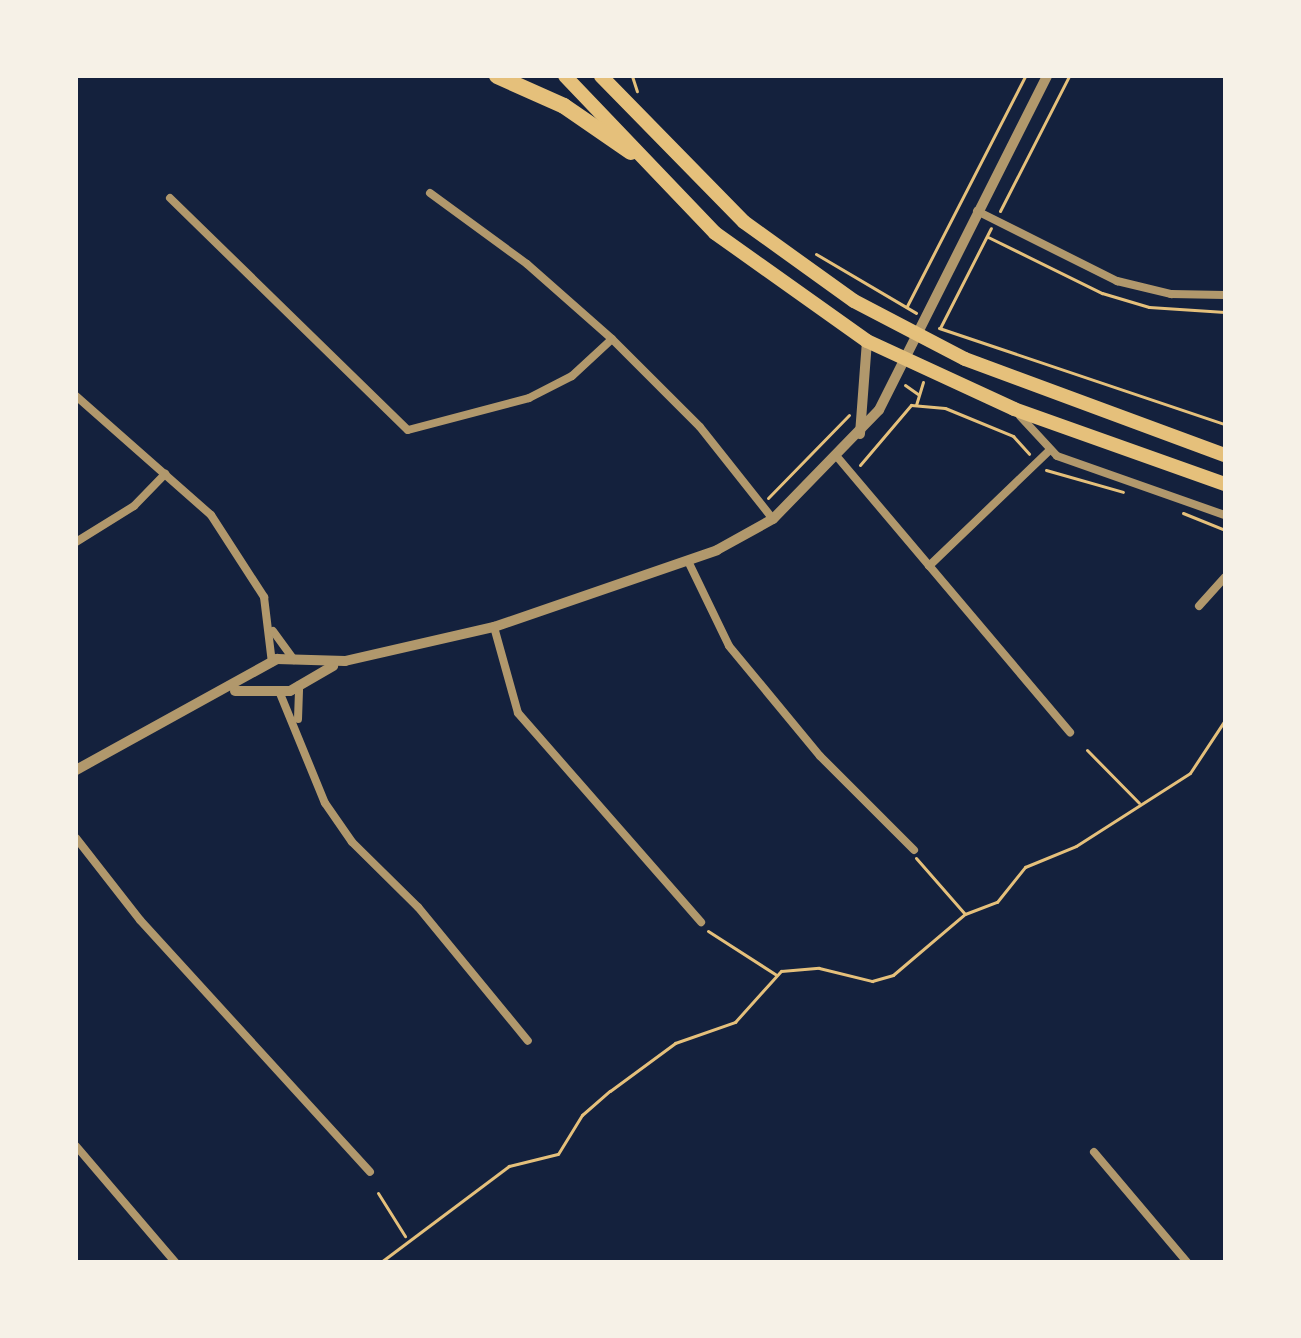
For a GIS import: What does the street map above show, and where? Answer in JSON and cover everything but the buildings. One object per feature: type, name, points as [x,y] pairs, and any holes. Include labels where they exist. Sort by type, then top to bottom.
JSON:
[{"type":"highway","points":[[497,76],[564,106],[631,152]]},
{"type":"main road","points":[[565,76],[631,152],[741,254],[867,341],[904,362],[1014,409],[1225,484]]},
{"type":"main road","points":[[601,76],[755,231],[915,334],[1022,382],[1225,455]]},
{"type":"street","points":[[221,693],[277,689],[345,661],[494,627],[688,561],[773,519],[839,459],[859,436],[896,378],[922,317],[1047,76]]},
{"type":"street","points":[[430,193],[517,255],[612,339],[700,427],[773,519]]},
{"type":"street","points":[[170,198],[408,430],[529,398],[572,376],[612,339]]},
{"type":"street","points":[[977,211],[1117,281],[1171,294],[1225,295]]},
{"type":"street","points":[[859,436],[867,341]]},
{"type":"street","points":[[76,396],[211,515],[247,566],[273,631],[295,660],[300,682],[298,724]]},
{"type":"street","points":[[1014,409],[1050,450],[1225,515]]},
{"type":"street","points":[[929,566],[1050,450]]},
{"type":"street","points":[[839,459],[1070,732]]},
{"type":"street","points":[[76,542],[134,506],[165,474]]},
{"type":"street","points":[[688,561],[729,646],[820,756],[914,850]]},
{"type":"street","points":[[1199,606],[1225,577]]},
{"type":"street","points":[[494,627],[518,713],[701,922]]},
{"type":"street","points":[[273,631],[271,666],[277,689],[298,724],[325,803],[352,842],[418,907],[528,1041]]},
{"type":"street","points":[[76,770],[271,666],[295,660],[345,661]]},
{"type":"street","points":[[76,838],[140,920],[370,1172]]},
{"type":"street","points":[[76,1146],[175,1262]]},
{"type":"street","points":[[1094,1152],[1187,1262]]},
{"type":"path","points":[[632,76],[641,99]]},
{"type":"path","points":[[907,306],[1025,76]]},
{"type":"path","points":[[940,328],[1069,76]]},
{"type":"path","points":[[801,247],[940,328],[1225,424]]},
{"type":"path","points":[[896,378],[918,394],[916,405]]},
{"type":"path","points":[[761,504],[812,459],[855,405]]},
{"type":"path","points":[[381,1262],[509,1166],[558,1154],[582,1115],[610,1091],[675,1043],[735,1022],[775,974],[798,967],[887,979],[965,914],[997,902],[1025,867],[1076,846],[1190,773],[1225,720]]},
{"type":"path","points":[[1087,750],[1139,803]]},
{"type":"path","points":[[914,850],[965,914]]},
{"type":"path","points":[[701,922],[775,974]]},
{"type":"path","points":[[378,1193],[405,1236]]}]
